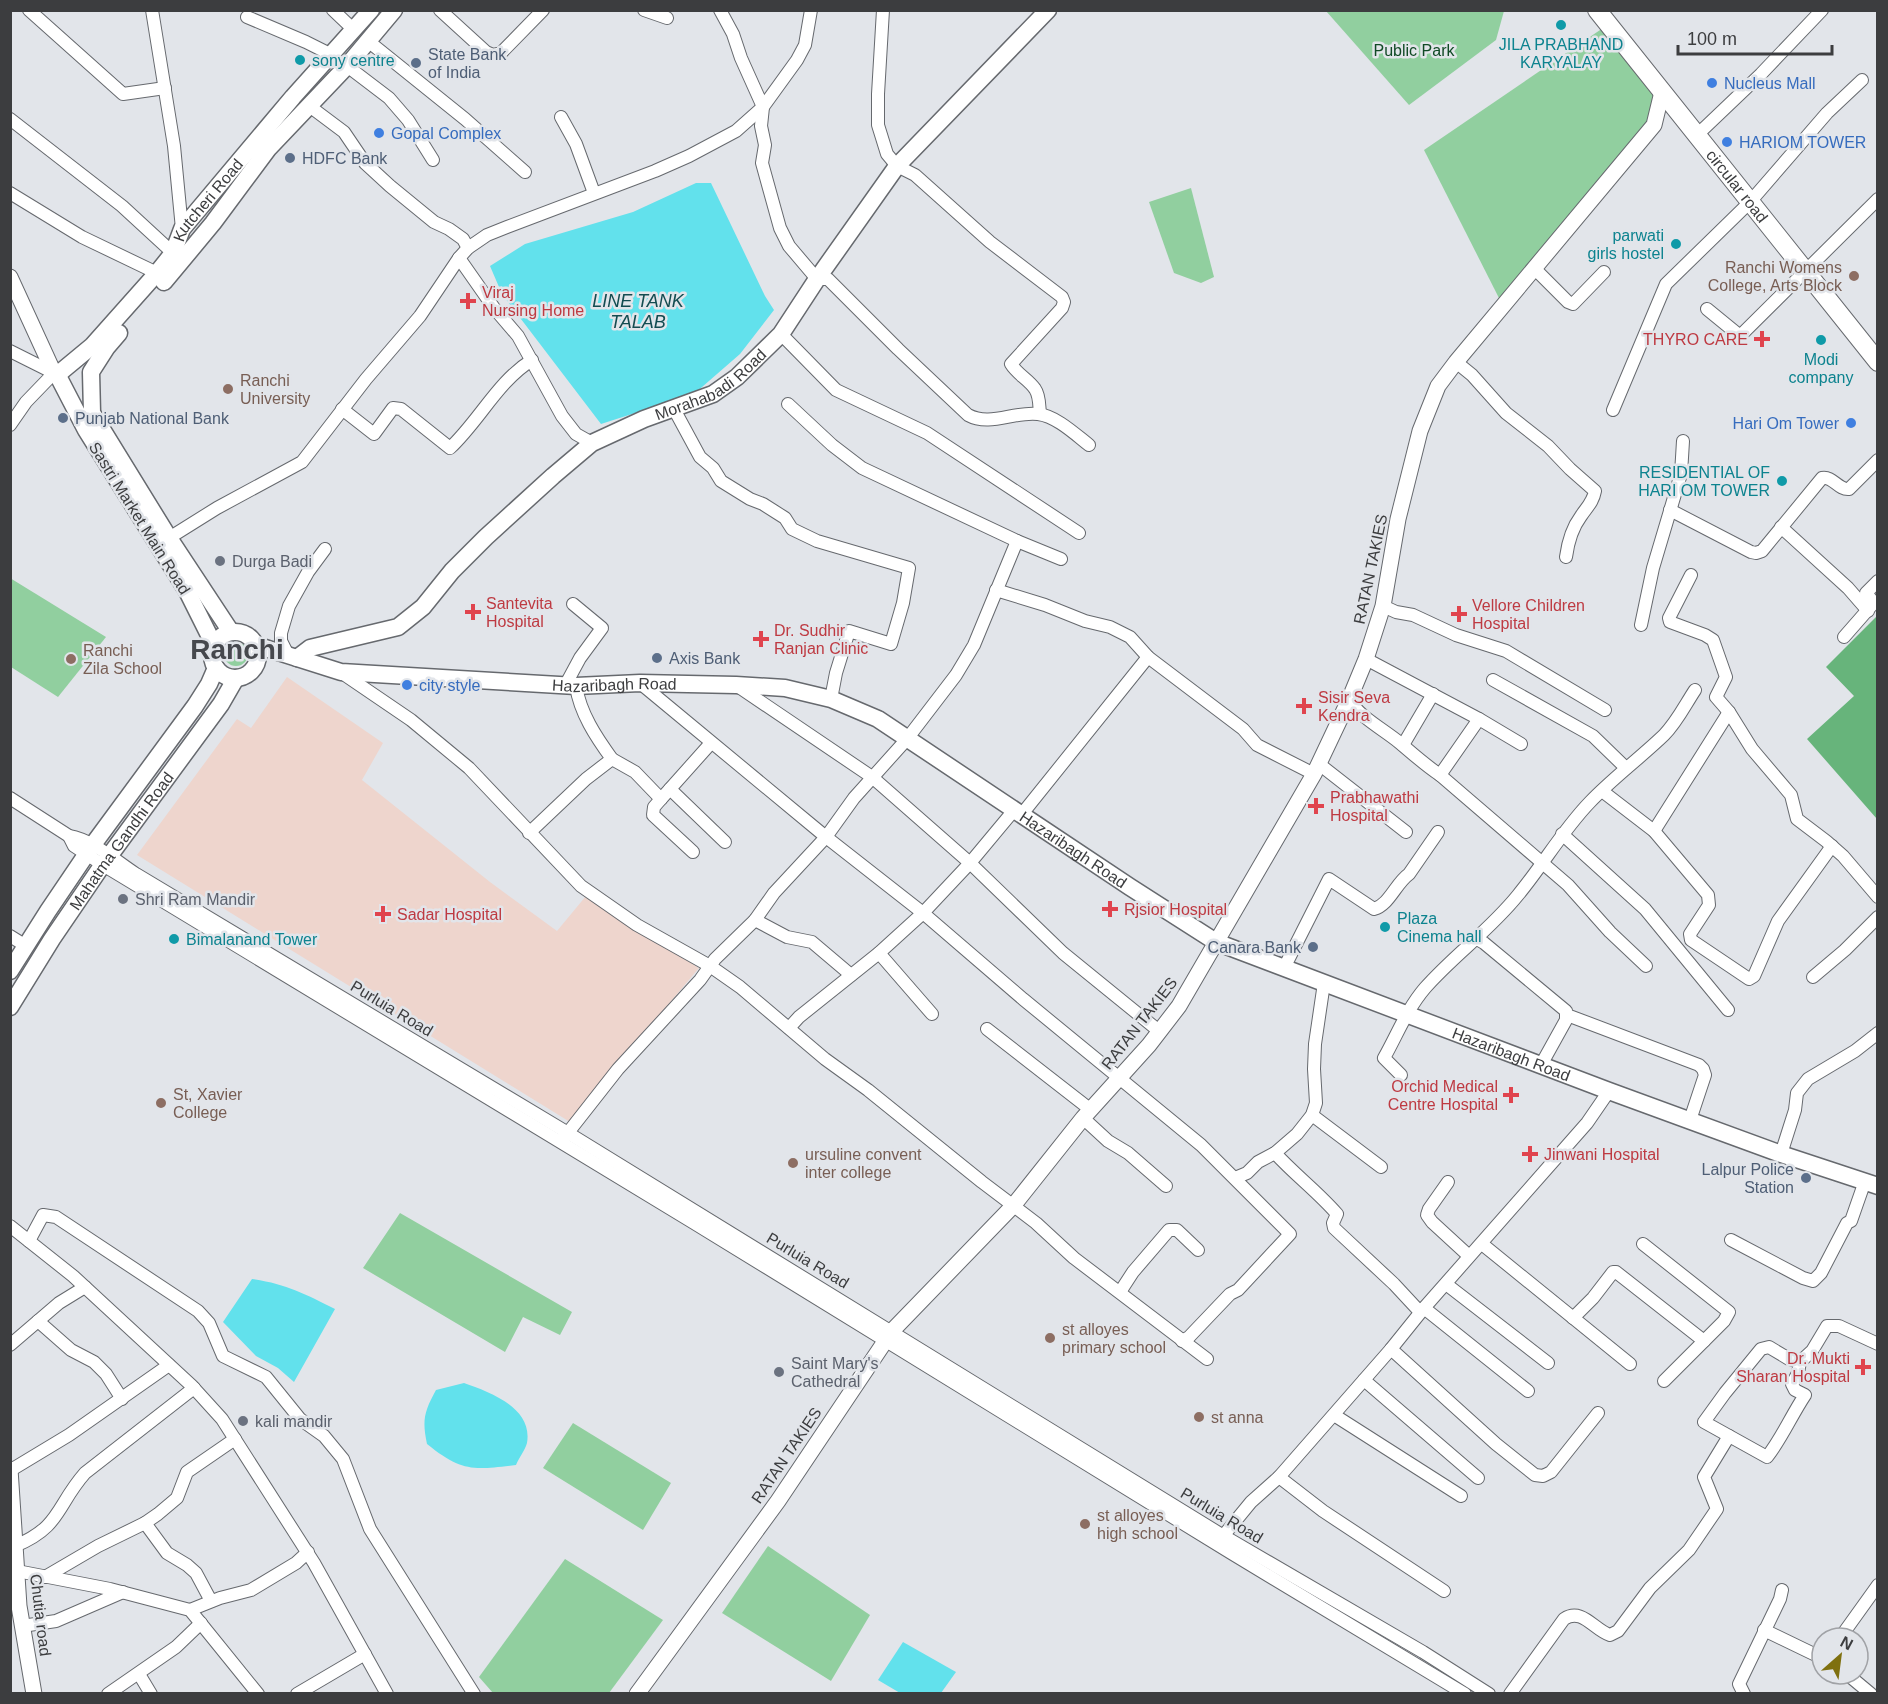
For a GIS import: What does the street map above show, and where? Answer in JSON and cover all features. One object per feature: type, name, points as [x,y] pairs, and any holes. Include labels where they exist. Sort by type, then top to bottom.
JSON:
[{"type":"main road","name":"Kutcheri Road","points":[[57,374],[92,346],[157,273],[172,253],[182,230],[293,97],[371,10]]},
{"type":"main road","points":[[231,632],[92,413],[91,372],[106,347],[205,232],[268,149],[346,66],[394,10]]},
{"type":"main road","name":"Morahabadi Road","points":[[289,656],[310,648],[398,627],[423,607],[452,571],[486,537],[592,443],[644,419],[713,394],[729,383],[781,334],[897,166],[1048,10]]},
{"type":"main road","name":"circular road","points":[[1597,10],[1878,362]]},
{"type":"main road","name":"Sastri Market Main Road","points":[[57,374],[64,392],[92,440],[187,591],[214,645]]},
{"type":"main road","points":[[256,667],[259,652],[246,634],[231,632],[218,639],[214,645],[213,660],[216,668],[221,673],[236,678],[243,677],[256,667],[289,656]]},
{"type":"main road","name":"Hazaribagh Road","points":[[256,645],[275,649],[289,656],[340,672],[571,685],[640,682],[736,685],[785,688],[831,699],[878,719],[1216,942],[1609,1091],[1781,1154],[1871,1183]]},
{"type":"main road","name":"Mahatma Gandhi Road","points":[[10,971],[90,850],[189,716],[216,668]]},
{"type":"main road","name":"Mahatma Gandhi Road","points":[[10,1007],[52,939],[221,704],[236,678]]},
{"type":"street","points":[[29,10],[123,94],[165,88]]},
{"type":"street","points":[[152,10],[174,146],[182,230]]},
{"type":"street","points":[[333,10],[354,30]]},
{"type":"street","points":[[440,10],[486,52],[493,55],[501,53],[543,10]]},
{"type":"street","points":[[644,10],[667,18]]},
{"type":"street","points":[[720,10],[733,34],[763,107],[761,126],[765,145],[762,163],[780,228],[789,246],[817,279],[828,279],[968,415],[986,420],[1040,414],[1057,421],[1089,445]]},
{"type":"street","points":[[169,537],[302,462],[366,378],[420,316],[468,248],[487,235],[655,171],[689,156],[736,130],[763,107],[797,60],[805,45],[811,10]]},
{"type":"street","points":[[884,10],[878,124],[887,154],[897,166],[915,175],[998,248],[1062,297],[1064,302],[1062,308],[1011,364],[1035,389],[1040,414]]},
{"type":"street","points":[[1697,135],[1822,10]]},
{"type":"street","points":[[247,16],[332,56]]},
{"type":"street","points":[[368,41],[465,119],[525,172]]},
{"type":"street","points":[[346,66],[389,98],[408,120],[433,160]]},
{"type":"street","points":[[1613,410],[1666,284],[1750,202],[1827,113],[1862,80]]},
{"type":"street","name":"RATAN TAKIES","points":[[637,1694],[778,1501],[889,1336],[1013,1206],[1087,1114],[1179,1006],[1316,769],[1349,700],[1366,659],[1383,606],[1398,519],[1420,431],[1438,386],[1654,124],[1662,92]]},
{"type":"street","points":[[308,105],[344,132],[365,163],[390,186],[434,222],[463,239],[468,248]]},
{"type":"street","points":[[1654,124],[1681,115]]},
{"type":"street","points":[[561,117],[576,144],[594,193]]},
{"type":"street","points":[[10,119],[122,206],[172,253]]},
{"type":"street","points":[[10,193],[82,237],[157,273]]},
{"type":"street","points":[[1707,309],[1740,336],[1878,199]]},
{"type":"street","points":[[459,258],[494,308],[518,336],[562,416],[576,434],[592,443]]},
{"type":"street","points":[[1534,268],[1568,302],[1573,304],[1604,272]]},
{"type":"street","points":[[10,277],[57,374]]},
{"type":"street","points":[[781,334],[836,390],[927,433],[1079,533]]},
{"type":"street","points":[[10,351],[57,374]]},
{"type":"street","points":[[342,409],[374,434],[393,408],[401,409],[450,448],[509,381],[532,360]]},
{"type":"street","points":[[1456,362],[1472,375],[1506,413],[1548,446],[1570,470],[1595,491],[1593,501],[1574,528],[1566,557]]},
{"type":"street","points":[[10,425],[26,402],[57,374]]},
{"type":"street","points":[[788,404],[832,445],[862,468],[1017,541],[1061,559]]},
{"type":"street","points":[[674,409],[700,457],[713,468],[721,481],[750,500],[763,504],[785,518],[792,530],[818,541],[909,568],[891,644],[849,631],[836,673],[831,699]]},
{"type":"street","points":[[1641,625],[1653,568],[1681,474],[1683,441]]},
{"type":"street","points":[[1670,510],[1756,553],[1762,551],[1822,478],[1829,478],[1843,489],[1849,489],[1878,460]]},
{"type":"street","points":[[1781,527],[1848,588],[1868,611]]},
{"type":"street","points":[[564,1137],[618,1069],[700,980],[710,966],[755,920],[774,893],[826,837],[872,777],[907,739],[965,662],[1017,541]]},
{"type":"street","points":[[289,656],[281,641],[289,606],[324,549]]},
{"type":"street","points":[[1691,575],[1669,620],[1672,624],[1713,640],[1726,677],[1716,697],[1729,712],[1752,749],[1791,795],[1797,819],[1832,846],[1878,897]]},
{"type":"street","points":[[1844,637],[1872,605],[1866,593],[1878,581]]},
{"type":"street","points":[[996,590],[1045,605],[1084,621],[1110,627],[1130,637],[1148,657],[1243,729],[1257,745],[1316,769],[1406,832]]},
{"type":"street","points":[[573,604],[602,628],[580,658],[571,685],[578,702],[612,759],[634,772],[661,799]]},
{"type":"street","points":[[1383,606],[1396,612],[1413,615],[1456,635],[1506,651],[1605,710]]},
{"type":"street","points":[[789,1028],[799,1017],[923,913],[1019,812],[1148,657]]},
{"type":"street","points":[[1366,659],[1521,744]]},
{"type":"street","points":[[340,672],[411,720],[470,768],[581,886],[637,926],[710,966],[740,987],[825,1059],[868,1090],[1036,1223],[1074,1258],[1207,1359]]},
{"type":"street","points":[[1492,680],[1593,736],[1626,768]]},
{"type":"street","points":[[640,682],[826,837],[923,913],[1023,999],[1201,1145],[1290,1234],[1238,1290],[1230,1294],[1189,1337],[1182,1341]]},
{"type":"street","points":[[736,685],[872,777],[970,863],[1063,953],[1159,1031]]},
{"type":"street","points":[[1401,1075],[1384,1059],[1407,1013],[1424,989],[1455,957],[1497,920],[1519,894],[1562,834],[1602,791],[1664,735],[1695,690]]},
{"type":"street","points":[[1403,745],[1433,694]]},
{"type":"street","points":[[1349,700],[1356,710],[1440,775],[1543,862],[1646,966]]},
{"type":"street","points":[[1654,831],[1729,712]]},
{"type":"street","points":[[1440,775],[1479,719]]},
{"type":"street","points":[[693,852],[653,815],[654,807],[711,743]]},
{"type":"street","points":[[530,833],[586,779],[612,759]]},
{"type":"street","points":[[670,789],[725,842]]},
{"type":"street","points":[[1602,791],[1654,831],[1708,894],[1709,905],[1689,934],[1691,940],[1749,979],[1754,976],[1778,921],[1832,846]]},
{"type":"street","name":"Purluia Road","points":[[10,798],[69,836],[74,846],[90,850],[564,1137],[1219,1539],[1465,1694]]},
{"type":"street","points":[[1284,968],[1329,879],[1374,909],[1381,907],[1402,879],[1409,874],[1438,832]]},
{"type":"street","points":[[1562,834],[1640,904],[1728,1010]]},
{"type":"street","points":[[1813,977],[1878,918]]},
{"type":"street","points":[[755,920],[787,937],[812,942],[851,975]]},
{"type":"street","points":[[10,936],[26,946]]},
{"type":"street","points":[[1477,939],[1566,1011],[1567,1015],[1699,1065],[1705,1075],[1690,1120]]},
{"type":"street","points":[[879,952],[932,1014]]},
{"type":"street","points":[[1235,1178],[1247,1173],[1258,1162],[1275,1153],[1298,1134],[1312,1115],[1316,1103],[1315,1044],[1324,983]]},
{"type":"street","points":[[1541,1065],[1567,1015]]},
{"type":"street","points":[[987,1029],[1087,1114],[1108,1141],[1128,1153],[1166,1186]]},
{"type":"street","points":[[1781,1154],[1795,1110],[1797,1093],[1808,1079],[1855,1051],[1878,1033]]},
{"type":"street","points":[[1219,1539],[1251,1502],[1279,1477],[1334,1415],[1422,1310],[1587,1123],[1609,1091]]},
{"type":"street","points":[[1312,1115],[1381,1167]]},
{"type":"street","points":[[1275,1153],[1288,1169],[1320,1195],[1335,1212],[1337,1216],[1333,1223],[1334,1228],[1422,1310],[1528,1391]]},
{"type":"street","points":[[1448,1182],[1427,1215],[1469,1256]]},
{"type":"street","points":[[1731,1240],[1813,1281],[1821,1273],[1871,1183]]},
{"type":"street","points":[[29,1241],[43,1215],[56,1217],[198,1311],[209,1323],[223,1356],[236,1364],[261,1373],[273,1384],[300,1419],[324,1436],[343,1460],[370,1529],[474,1694]]},
{"type":"street","points":[[10,1226],[85,1287],[194,1388],[222,1419],[308,1552],[387,1694]]},
{"type":"street","points":[[1120,1292],[1133,1272],[1169,1230],[1176,1230],[1198,1250]]},
{"type":"street","points":[[1482,1244],[1629,1364]]},
{"type":"street","points":[[1643,1244],[1729,1312],[1724,1321],[1664,1381]]},
{"type":"street","points":[[1573,1318],[1593,1298],[1613,1272],[1616,1272],[1704,1341]]},
{"type":"street","points":[[1446,1284],[1548,1362]]},
{"type":"street","points":[[10,1345],[66,1297],[85,1287]]},
{"type":"street","points":[[38,1321],[71,1350],[94,1362],[106,1374],[122,1399]]},
{"type":"street","points":[[1800,1362],[1789,1359],[1769,1347],[1761,1349],[1704,1422],[1767,1457],[1779,1443],[1805,1395],[1796,1390],[1792,1384],[1798,1373],[1800,1362],[1812,1351],[1827,1326],[1839,1326],[1878,1344]]},
{"type":"street","points":[[1391,1349],[1496,1444],[1535,1475],[1543,1476],[1551,1472],[1598,1413]]},
{"type":"street","points":[[11,1470],[69,1435],[169,1365]]},
{"type":"street","points":[[1364,1380],[1478,1478]]},
{"type":"street","points":[[15,1546],[35,1538],[55,1519],[76,1483],[85,1473],[194,1388]]},
{"type":"street","points":[[1334,1415],[1461,1496]]},
{"type":"street","points":[[1510,1694],[1564,1619],[1571,1614],[1580,1615],[1604,1633],[1610,1635],[1618,1631],[1650,1588],[1689,1550],[1717,1509],[1704,1477],[1729,1436]]},
{"type":"street","points":[[45,1577],[98,1546],[145,1523],[177,1498],[187,1472],[236,1439]]},
{"type":"street","name":"Chutia road","points":[[11,1470],[17,1571],[15,1608],[22,1626],[34,1694]]},
{"type":"street","points":[[1279,1477],[1323,1510],[1444,1591]]},
{"type":"street","points":[[145,1523],[167,1553],[196,1573],[212,1601]]},
{"type":"street","name":"Purluia Road","points":[[1219,1539],[1423,1652],[1489,1694]]},
{"type":"street","points":[[190,1610],[251,1590],[296,1563],[308,1552]]},
{"type":"street","points":[[17,1571],[123,1592],[190,1610],[258,1694]]},
{"type":"street","points":[[1849,1626],[1878,1585]]},
{"type":"street","points":[[1744,1694],[1739,1684],[1780,1599],[1782,1590]]},
{"type":"street","points":[[22,1626],[56,1621],[123,1592]]},
{"type":"street","points":[[108,1694],[183,1641],[201,1623]]},
{"type":"street","points":[[1764,1630],[1810,1652]]},
{"type":"street","points":[[297,1694],[365,1654]]},
{"type":"street","points":[[139,1674],[151,1694]]},
{"type":"shaded area","name":"Sadar Hospital","points":[[287,677],[383,743],[362,780],[490,882],[557,931],[586,896],[699,968],[570,1122],[137,855],[237,719],[251,728]]},
{"type":"green space","name":"Public Park","points":[[1326,11],[1504,11],[1496,40],[1409,105]]},
{"type":"green space","points":[[1603,28],[1659,91],[1652,119],[1501,302],[1424,150]]},
{"type":"green space","points":[[1191,188],[1214,277],[1201,283],[1174,273],[1149,202]]},
{"type":"green space","points":[[10,578],[106,637],[58,697],[11,667]]},
{"type":"green space","points":[[1877,616],[1877,819],[1807,739],[1854,696],[1826,667]]},
{"type":"green space","points":[[236,642],[241,643],[247,649],[247,659],[241,665],[236,666],[231,665],[225,659],[224,654],[225,649],[231,643]]},
{"type":"green space","points":[[400,1213],[572,1312],[560,1335],[523,1317],[505,1352],[363,1268]]},
{"type":"green space","points":[[573,1423],[671,1483],[643,1530],[543,1468]]},
{"type":"green space","points":[[768,1546],[870,1615],[831,1681],[722,1613]]},
{"type":"green space","points":[[565,1559],[663,1620],[609,1693],[493,1693],[479,1677]]},
{"type":"water","name":"LINE TANK TALAB","points":[[696,183],[711,183],[765,296],[774,310],[740,354],[694,394],[601,424],[502,294],[490,266],[525,244],[633,212]]},
{"type":"water","points":[[252,1279],[305,1294],[335,1309],[294,1382],[278,1368],[256,1356],[223,1322]]},
{"type":"water","points":[[464,1383],[486,1391],[508,1403],[523,1420],[527,1431],[527,1443],[516,1465],[488,1468],[468,1467],[449,1460],[427,1444],[425,1416],[436,1390]]},
{"type":"water","points":[[903,1642],[956,1672],[941,1693],[900,1693],[878,1680]]},
{"type":"place","name":"JILA PRABHAND KARYALAY","points":[[1561,25]]},
{"type":"place","name":"sony centre","points":[[300,60]]},
{"type":"place","name":"State Bank of India","points":[[416,63]]},
{"type":"place","name":"Nucleus Mall","points":[[1712,83]]},
{"type":"place","name":"Gopal Complex","points":[[379,133]]},
{"type":"place","name":"HARIOM TOWER","points":[[1727,142]]},
{"type":"place","name":"HDFC Bank","points":[[290,158]]},
{"type":"place","name":"parwati girls hostel","points":[[1676,244]]},
{"type":"place","name":"Ranchi Womens College, Arts Block","points":[[1854,276]]},
{"type":"place","name":"Viraj Nursing Home","points":[[468,301]]},
{"type":"place","name":"THYRO CARE","points":[[1762,339]]},
{"type":"place","name":"Modi company","points":[[1821,340]]},
{"type":"place","name":"Ranchi University","points":[[228,389]]},
{"type":"place","name":"Punjab National Bank","points":[[63,418]]},
{"type":"place","name":"Hari Om Tower","points":[[1851,423]]},
{"type":"place","name":"RESIDENTIAL OF HARI OM TOWER","points":[[1782,481]]},
{"type":"place","name":"Durga Badi","points":[[220,561]]},
{"type":"place","name":"Santevita Hospital","points":[[473,612]]},
{"type":"place","name":"Vellore Children Hospital","points":[[1459,614]]},
{"type":"place","name":"Dr. Sudhir Ranjan Clinic","points":[[761,639]]},
{"type":"place","name":"Axis Bank","points":[[657,658]]},
{"type":"place","name":"Ranchi Zila School","points":[[71,659]]},
{"type":"place","name":"city style","points":[[407,685]]},
{"type":"place","name":"Sisir Seva Kendra","points":[[1304,706]]},
{"type":"place","name":"Prabhawathi Hospital","points":[[1316,806]]},
{"type":"place","name":"Shri Ram Mandir","points":[[123,899]]},
{"type":"place","name":"Rjsior Hospital","points":[[1110,909]]},
{"type":"place","name":"Sadar Hospital","points":[[383,914]]},
{"type":"place","name":"Plaza Cinema hall","points":[[1385,927]]},
{"type":"place","name":"Bimalanand Tower","points":[[174,939]]},
{"type":"place","name":"Canara Bank","points":[[1313,947]]},
{"type":"place","name":"Orchid Medical Centre Hospital","points":[[1511,1095]]},
{"type":"place","name":"St, Xavier College","points":[[161,1103]]},
{"type":"place","name":"Jinwani Hospital","points":[[1530,1154]]},
{"type":"place","name":"ursuline convent inter college","points":[[793,1163]]},
{"type":"place","name":"Lalpur Police Station","points":[[1806,1178]]},
{"type":"place","name":"st alloyes primary school","points":[[1050,1338]]},
{"type":"place","name":"Dr. Mukti Sharan Hospital","points":[[1863,1367]]},
{"type":"place","name":"Saint Mary's Cathedral","points":[[779,1372]]},
{"type":"place","name":"st anna","points":[[1199,1417]]},
{"type":"place","name":"kali mandir","points":[[243,1421]]},
{"type":"place","name":"st alloyes high school","points":[[1085,1524]]},
{"type":"district","name":"Ranchi","points":[[237,649]]}]
